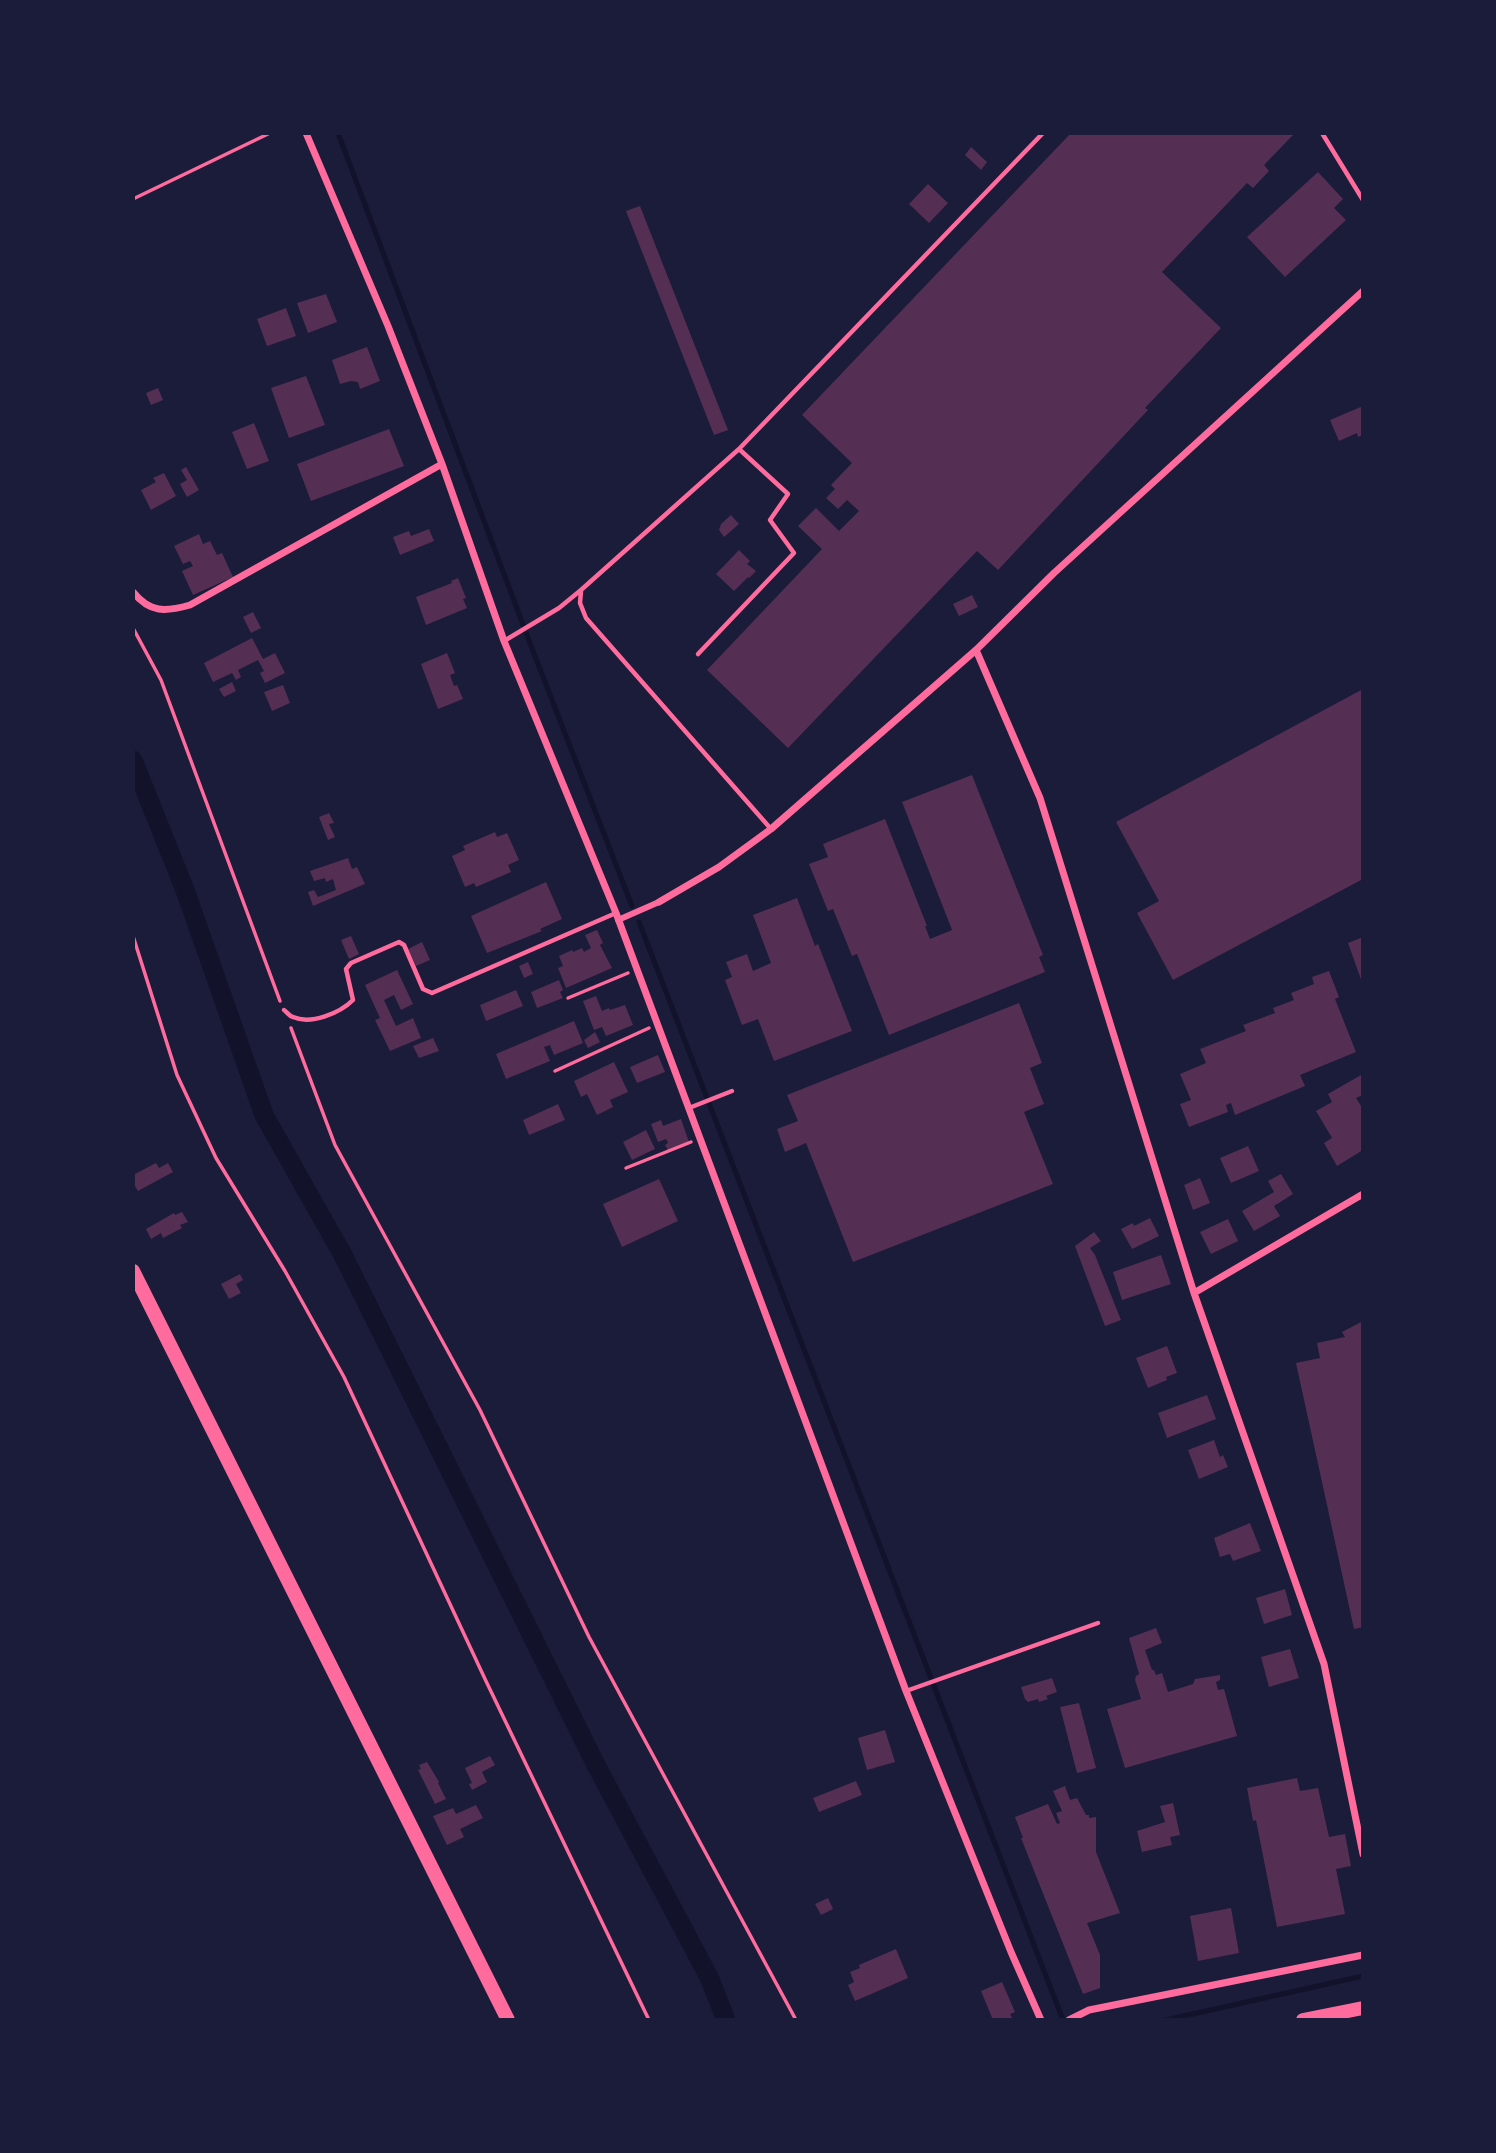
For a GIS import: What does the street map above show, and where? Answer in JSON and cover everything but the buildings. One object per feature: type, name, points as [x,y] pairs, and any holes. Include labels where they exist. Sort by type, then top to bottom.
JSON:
[{"type":"main road","points":[[133,1271],[508,2020]]},
{"type":"main road","points":[[1303,2020],[1363,2008]]},
{"type":"street","points":[[306,133],[388,326],[442,464],[504,642],[617,917],[906,1690],[1041,2020]]},
{"type":"street","points":[[617,917],[659,902],[719,867],[771,829],[976,650],[1054,573],[1363,290]]},
{"type":"street","points":[[133,592],[141,601],[157,610],[174,610],[190,604],[442,464]]},
{"type":"street","points":[[976,650],[1040,798],[1194,1293],[1324,1664],[1363,1854]]},
{"type":"street","points":[[1194,1293],[1363,1194]]},
{"type":"street","points":[[1072,2018],[1088,2010],[1363,1955]]},
{"type":"lane","points":[[504,642],[542,619],[581,590],[739,449],[1044,133]]},
{"type":"lane","points":[[1322,133],[1363,200]]},
{"type":"lane","points":[[698,654],[794,553],[770,520],[789,494],[739,449]]},
{"type":"lane","points":[[581,590],[580,603],[586,618],[771,829]]},
{"type":"lane","points":[[284,1010],[293,1017],[310,1020],[345,1008],[353,1000],[346,969],[351,962],[399,942],[404,945],[423,989],[432,993],[617,917]]},
{"type":"lane","points":[[690,1108],[732,1091]]},
{"type":"lane","points":[[906,1690],[1098,1623]]},
{"type":"path","points":[[133,199],[270,133]]},
{"type":"path","points":[[133,628],[161,680],[335,1145],[480,1410],[589,1637],[796,2020]]},
{"type":"path","points":[[133,936],[177,1075],[210,1146],[344,1377],[649,2020]]},
{"type":"path","points":[[568,998],[636,969]]},
{"type":"path","points":[[555,1071],[657,1024]]},
{"type":"path","points":[[626,1168],[699,1139]]},
{"type":"waterway","points":[[338,133],[632,906]]},
{"type":"waterway","points":[[133,760],[185,890],[264,1115],[344,1257],[596,1765],[709,1977],[726,2020]]},
{"type":"waterway","points":[[639,922],[1063,2020]]},
{"type":"waterway","points":[[1166,2020],[1363,1976]]}]
